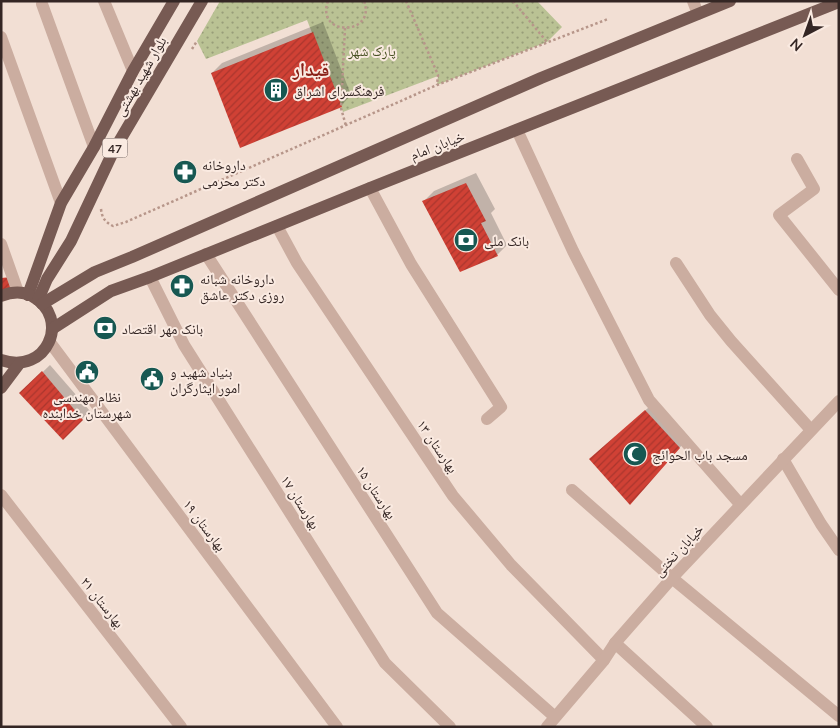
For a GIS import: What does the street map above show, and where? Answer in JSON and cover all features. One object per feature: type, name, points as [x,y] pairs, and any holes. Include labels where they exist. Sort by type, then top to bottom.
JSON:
[{"type":"main road","name":"بلوار شهید بهشتی","points":[[31,298],[61,203],[94,147],[133,71],[174,1]]},
{"type":"main road","name":"بلوار شهید بهشتی","points":[[31,298],[47,279],[71,241],[113,152],[202,1]]},
{"type":"main road","name":"خیابان امام","points":[[1,296],[8,293],[31,298],[132,257],[541,78],[730,1]]},
{"type":"main road","name":"خیابان امام","points":[[19,364],[29,362],[38,356],[45,350],[51,335],[111,291],[839,2]]},
{"type":"main road","points":[[31,298],[48,311],[51,320],[51,335]]},
{"type":"main road","points":[[1,360],[19,364]]},
{"type":"main road","points":[[1,388],[19,364]]},
{"type":"street","points":[[104,1],[133,71]]},
{"type":"street","points":[[693,1],[698,14]]},
{"type":"street","points":[[42,4],[94,147]]},
{"type":"street","points":[[1,37],[61,203]]},
{"type":"street","points":[[516,130],[573,251],[649,400],[740,504]]},
{"type":"street","points":[[797,159],[814,189],[779,215],[839,290]]},
{"type":"street","points":[[370,188],[411,264],[501,407],[487,419]]},
{"type":"street","name":"بهارستان ۱۳","points":[[276,226],[297,263],[453,496],[510,565],[604,660]]},
{"type":"street","points":[[1,244],[31,298]]},
{"type":"street","name":"بهارستان ۱۵","points":[[206,254],[437,613],[551,722]]},
{"type":"street","points":[[676,263],[710,315],[811,430]]},
{"type":"street","name":"بهارستان ۱۷","points":[[150,277],[184,345],[385,663],[450,727]]},
{"type":"street","name":"بهارستان ۱۹","points":[[51,335],[337,727]]},
{"type":"street","name":"خیابان تختی","points":[[551,722],[604,660],[615,643],[672,578],[839,401]]},
{"type":"street","points":[[783,459],[839,550]]},
{"type":"street","points":[[572,490],[672,578],[839,716]]},
{"type":"street","name":"بهارستان ۲۱","points":[[1,495],[181,727]]},
{"type":"street","points":[[615,643],[707,727]]},
{"type":"path","points":[[328,1],[327,16],[331,22],[342,28],[354,27],[360,23],[364,17],[364,2]]},
{"type":"path","points":[[406,1],[438,75],[437,85]]},
{"type":"path","points":[[513,1],[547,42]]},
{"type":"path","points":[[101,204],[102,216],[108,223],[113,226],[126,222],[437,85],[608,19]]},
{"type":"path","points":[[345,28],[342,108],[346,126]]},
{"type":"path","points":[[192,48],[197,41]]},
{"type":"green space","name":"پارک شهر","points":[[220,1],[537,1],[562,27],[547,42],[437,85],[438,76],[343,112],[307,20],[206,59],[197,41]]},
{"type":"building","name":"فرهنگسرای اشراق","points":[[313,32],[342,107],[240,148],[211,73]]},
{"type":"building","name":"بانک ملی","points":[[466,183],[486,221],[481,223],[498,256],[460,272],[422,201]]},
{"type":"building","points":[[12,277],[12,289],[1,292],[1,278]]},
{"type":"building","points":[[42,371],[83,420],[63,440],[19,393]]},
{"type":"building","name":"مسجد باب الحوائج","points":[[645,410],[680,448],[630,505],[589,459]]},
{"type":"place","name":"فرهنگسرای اشراق","points":[[276,90]]},
{"type":"place","name":"داروخانه دکتر محرمی","points":[[185,172]]},
{"type":"place","name":"بانک ملی","points":[[466,240]]},
{"type":"place","name":"داروخانه شبانه روزی دکتر عاشق","points":[[182,286]]},
{"type":"place","name":"بانک مهر اقتصاد","points":[[105,328]]},
{"type":"place","name":"نظام مهندسی شهرستان خدابنده","points":[[87,372]]},
{"type":"place","name":"بنیاد شهید و امور ایثارگران","points":[[152,379]]},
{"type":"place","name":"مسجد باب الحوائج","points":[[635,454]]},
{"type":"district","name":"قیدار","points":[[311,68]]}]
